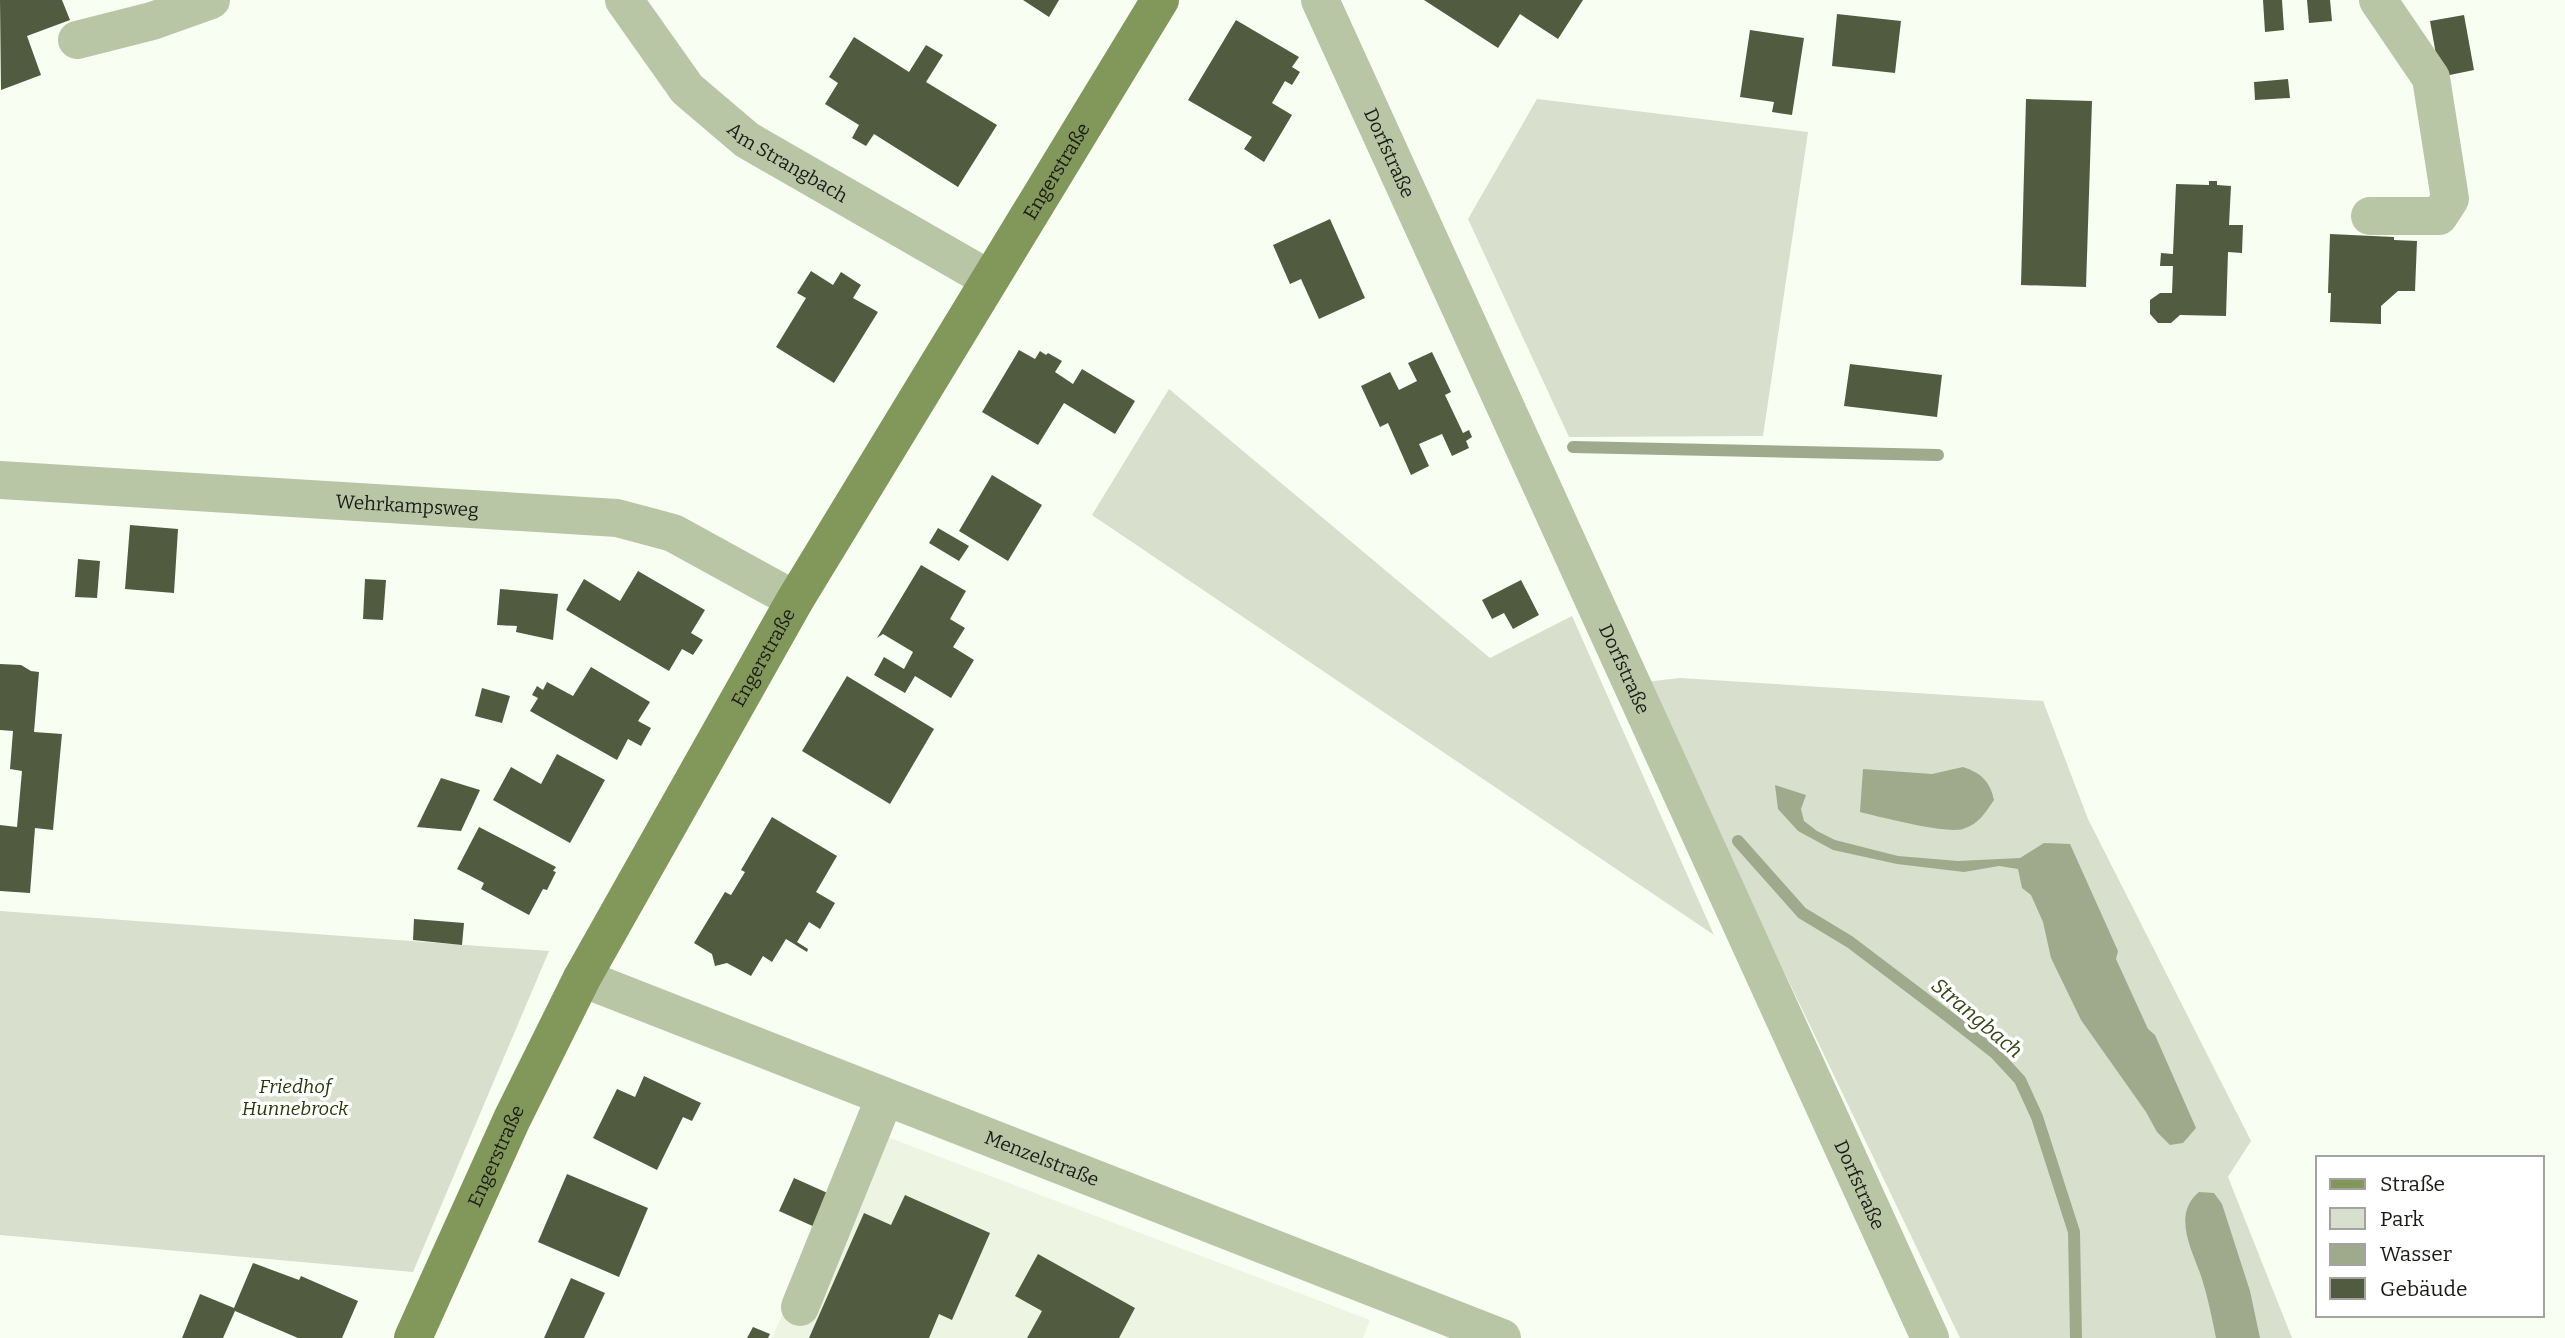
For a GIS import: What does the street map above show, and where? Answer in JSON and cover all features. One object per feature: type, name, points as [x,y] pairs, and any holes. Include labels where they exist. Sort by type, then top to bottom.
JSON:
[{"type":"main road","name":"Engerstraße","points":[[413,1338],[512,1119],[582,978],[795,600],[1160,0]]},
{"type":"street","points":[[77,40],[152,21],[211,0]]},
{"type":"street","name":"Am Strangbach","points":[[624,0],[687,89],[747,140],[989,279]]},
{"type":"street","name":"Dorfstraße","points":[[1320,0],[1930,1338]]},
{"type":"street","points":[[2370,216],[2439,216],[2450,199],[2431,79],[2378,0]]},
{"type":"street","name":"Wehrkampsweg","points":[[0,480],[617,518],[673,533],[795,600]]},
{"type":"street","name":"Menzelstraße","points":[[582,978],[1502,1338]]},
{"type":"street","points":[[800,1307],[886,1097]]},
{"type":"shaded area","points":[[864,1128],[1370,1320],[1363,1338],[772,1338]]},
{"type":"green space","points":[[1537,99],[1808,132],[1763,436],[1569,437],[1468,219]]},
{"type":"green space","points":[[1169,389],[1490,658],[1572,616],[1714,935],[1092,515]]},
{"type":"green space","points":[[1680,678],[2043,701],[2088,819],[2251,1141],[2228,1177],[2292,1338],[1960,1338],[1645,682]]},
{"type":"green space","name":"Friedhof Hunnebrock","points":[[0,911],[549,951],[413,1272],[0,1235]]},
{"type":"water","points":[[1963,767],[1984,779],[1994,800],[1981,818],[1969,827],[1943,829],[1860,812],[1863,769],[1932,774]]},
{"type":"water","points":[[1775,785],[1806,795],[1801,809],[1804,821],[1817,831],[1835,840],[1898,856],[1958,861],[2020,858],[2044,843],[2070,844],[2118,951],[2116,959],[2148,1029],[2155,1035],[2196,1128],[2183,1143],[2170,1145],[2157,1132],[2146,1112],[2081,1020],[2051,958],[2043,922],[2031,895],[2022,888],[2018,869],[1999,866],[1964,872],[1897,864],[1833,850],[1798,831],[1778,809]]},
{"type":"water","points":[[2199,1192],[2214,1193],[2222,1204],[2250,1291],[2260,1338],[2216,1338],[2185,1222],[2186,1211]]},
{"type":"building","points":[[0,0],[62,0],[70,20],[27,36],[41,75],[1,90]]},
{"type":"building","points":[[1023,0],[1059,0],[1049,17]]},
{"type":"building","points":[[1424,0],[1583,0],[1558,39],[1520,14],[1498,48]]},
{"type":"building","points":[[2263,0],[2282,0],[2284,30],[2265,32]]},
{"type":"building","points":[[2307,0],[2330,0],[2332,21],[2309,23]]},
{"type":"building","points":[[1837,14],[1901,21],[1895,73],[1832,66]]},
{"type":"building","points":[[2464,15],[2474,70],[2440,77],[2430,21]]},
{"type":"building","points":[[1236,20],[1299,57],[1292,67],[1300,72],[1292,85],[1285,81],[1272,103],[1292,115],[1264,162],[1244,149],[1252,137],[1188,100]]},
{"type":"building","points":[[1750,30],[1804,38],[1792,115],[1772,112],[1774,102],[1740,97]]},
{"type":"building","points":[[854,37],[909,72],[926,45],[943,55],[926,82],[997,125],[958,187],[874,134],[866,146],[852,138],[859,125],[825,104],[838,83],[829,77]]},
{"type":"building","points":[[2288,79],[2290,98],[2255,100],[2254,82]]},
{"type":"building","points":[[2026,99],[2092,101],[2086,287],[2021,285]]},
{"type":"building","points":[[2209,181],[2217,181],[2217,185],[2231,186],[2229,225],[2243,225],[2242,253],[2228,252],[2226,316],[2180,315],[2171,323],[2158,323],[2150,314],[2150,300],[2160,293],[2172,293],[2173,266],[2160,266],[2161,253],[2173,254],[2176,184],[2209,185]]},
{"type":"building","points":[[1330,219],[1365,298],[1319,319],[1301,279],[1290,284],[1273,245]]},
{"type":"building","points":[[2330,234],[2394,237],[2394,240],[2417,241],[2415,291],[2398,291],[2381,306],[2381,324],[2330,322]]},
{"type":"building","points":[[811,271],[833,285],[841,272],[861,285],[853,298],[878,312],[834,383],[776,347],[806,298],[797,293]]},
{"type":"building","points":[[1019,350],[1035,359],[1040,351],[1062,361],[1055,372],[1073,384],[1082,369],[1135,401],[1115,434],[1064,403],[1038,445],[982,412]]},
{"type":"building","points":[[1432,352],[1451,392],[1445,395],[1463,433],[1469,430],[1472,437],[1466,441],[1469,448],[1452,456],[1442,434],[1419,444],[1429,466],[1411,475],[1388,423],[1380,427],[1361,386],[1390,372],[1399,390],[1417,381],[1408,363]]},
{"type":"building","points":[[1850,364],[1942,375],[1937,417],[1844,406]]},
{"type":"building","points":[[992,475],[1042,505],[1008,561],[959,531]]},
{"type":"building","points":[[130,525],[178,529],[174,593],[125,589]]},
{"type":"building","points":[[938,528],[969,546],[959,561],[929,543]]},
{"type":"building","points":[[78,559],[100,561],[97,598],[75,597]]},
{"type":"building","points":[[921,565],[966,591],[950,619],[965,628],[953,647],[974,660],[951,698],[915,676],[905,693],[874,675],[884,657],[904,669],[913,652],[883,634],[877,638]]},
{"type":"building","points":[[638,571],[705,610],[691,633],[703,640],[693,655],[682,649],[669,671],[566,610],[584,579],[620,601]]},
{"type":"building","points":[[365,579],[386,580],[383,620],[363,619]]},
{"type":"building","points":[[1521,580],[1539,615],[1513,629],[1504,613],[1492,619],[1482,600]]},
{"type":"building","points":[[500,589],[558,594],[553,640],[516,632],[517,626],[497,625]]},
{"type":"building","points":[[0,664],[21,665],[39,672],[34,732],[62,734],[53,830],[35,828],[30,893],[0,891],[0,825],[17,827],[22,771],[10,769],[13,731],[0,730]]},
{"type":"building","points":[[591,667],[650,702],[638,721],[651,728],[641,746],[628,739],[617,760],[530,711],[538,698],[532,695],[537,686],[543,690],[547,682],[573,696]]},
{"type":"building","points":[[847,676],[934,729],[890,804],[802,751]]},
{"type":"building","points":[[482,688],[510,696],[502,723],[475,716]]},
{"type":"building","points":[[557,754],[605,780],[570,843],[493,800],[511,767],[541,784]]},
{"type":"building","points":[[441,778],[480,790],[461,831],[417,827]]},
{"type":"building","points":[[772,817],[837,856],[816,892],[835,903],[820,929],[809,922],[797,942],[808,949],[807,952],[786,939],[772,962],[763,956],[751,976],[727,963],[715,966],[712,954],[694,943],[725,892],[731,895],[745,872],[741,870]]},
{"type":"building","points":[[479,827],[556,867],[547,890],[543,889],[529,915],[481,889],[484,883],[457,869]]},
{"type":"building","points":[[414,919],[464,923],[462,945],[413,940]]},
{"type":"building","points":[[644,1076],[701,1103],[692,1121],[683,1117],[657,1170],[593,1138],[617,1089],[635,1097]]},
{"type":"building","points":[[567,1174],[648,1208],[619,1277],[538,1242]]},
{"type":"building","points":[[794,1178],[832,1195],[817,1228],[779,1211]]},
{"type":"building","points":[[905,1195],[990,1233],[952,1320],[939,1314],[929,1338],[809,1338],[864,1213],[891,1225]]},
{"type":"building","points":[[1038,1254],[1135,1308],[1119,1338],[1027,1338],[1042,1311],[1015,1296]]},
{"type":"building","points":[[253,1263],[299,1280],[301,1276],[358,1301],[342,1338],[298,1338],[235,1311],[223,1338],[182,1338],[200,1294],[234,1308]]},
{"type":"building","points":[[571,1278],[605,1293],[584,1338],[544,1338]]},
{"type":"building","points":[[753,1327],[770,1334],[768,1338],[747,1338]]},
{"type":"waterway","points":[[1573,447],[1938,455]]},
{"type":"waterway","name":"Strangbach","points":[[1738,841],[1802,913],[1850,942],[1949,1017],[1995,1053],[2020,1080],[2037,1117],[2074,1232],[2076,1338]]}]
